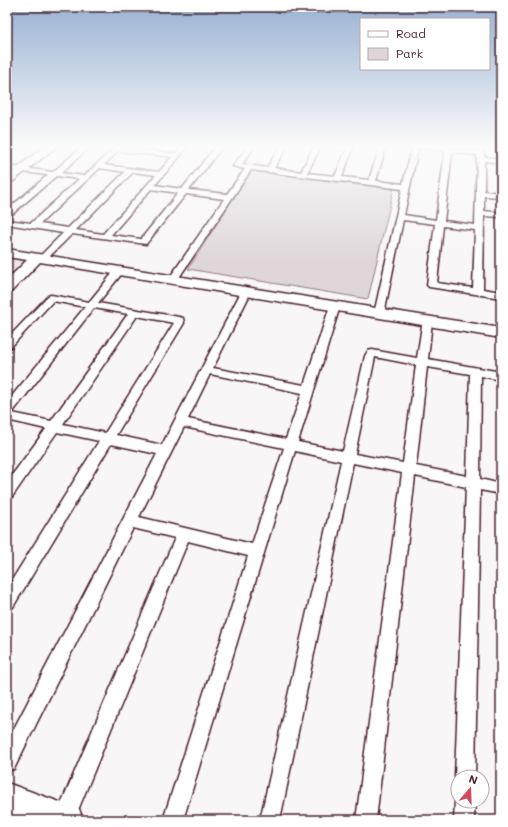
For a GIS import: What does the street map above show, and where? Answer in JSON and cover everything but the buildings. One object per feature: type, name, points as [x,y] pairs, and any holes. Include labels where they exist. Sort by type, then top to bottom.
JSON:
[{"type":"street","points":[[7,214],[42,185]]},
{"type":"street","points":[[33,226],[78,185]]},
{"type":"street","points":[[7,288],[69,231],[115,185]]},
{"type":"street","points":[[7,222],[143,242],[189,185]]},
{"type":"street","points":[[173,280],[238,185]]},
{"type":"street","points":[[379,314],[407,187],[386,185]]},
{"type":"street","points":[[445,185],[432,285],[501,295]]},
{"type":"street","points":[[478,292],[480,185]]},
{"type":"street","points":[[105,236],[150,186],[229,197]]},
{"type":"street","points":[[480,193],[501,195]]},
{"type":"street","points":[[480,213],[501,215]]},
{"type":"street","points":[[400,217],[480,228]]},
{"type":"street","points":[[7,253],[501,333]]},
{"type":"street","points":[[7,410],[119,271]]},
{"type":"street","points":[[7,762],[246,292]]},
{"type":"street","points":[[7,345],[50,298],[179,320],[179,323],[7,602]]},
{"type":"street","points":[[173,820],[335,306]]},
{"type":"street","points":[[7,493],[135,312]]},
{"type":"street","points":[[366,820],[427,321]]},
{"type":"street","points":[[270,820],[372,353],[501,376]]},
{"type":"street","points":[[206,370],[308,390]]},
{"type":"street","points":[[465,769],[476,371]]},
{"type":"street","points":[[7,416],[165,451]]},
{"type":"street","points":[[180,422],[501,489]]},
{"type":"street","points":[[130,520],[257,552]]},
{"type":"street","points":[[15,807],[66,820],[184,534]]},
{"type":"street","points":[[464,820],[465,809]]},
{"type":"shaded area","points":[[7,253],[37,258],[7,288]]},
{"type":"green space","points":[[242,185],[372,185],[394,187],[368,299],[188,269]]}]
